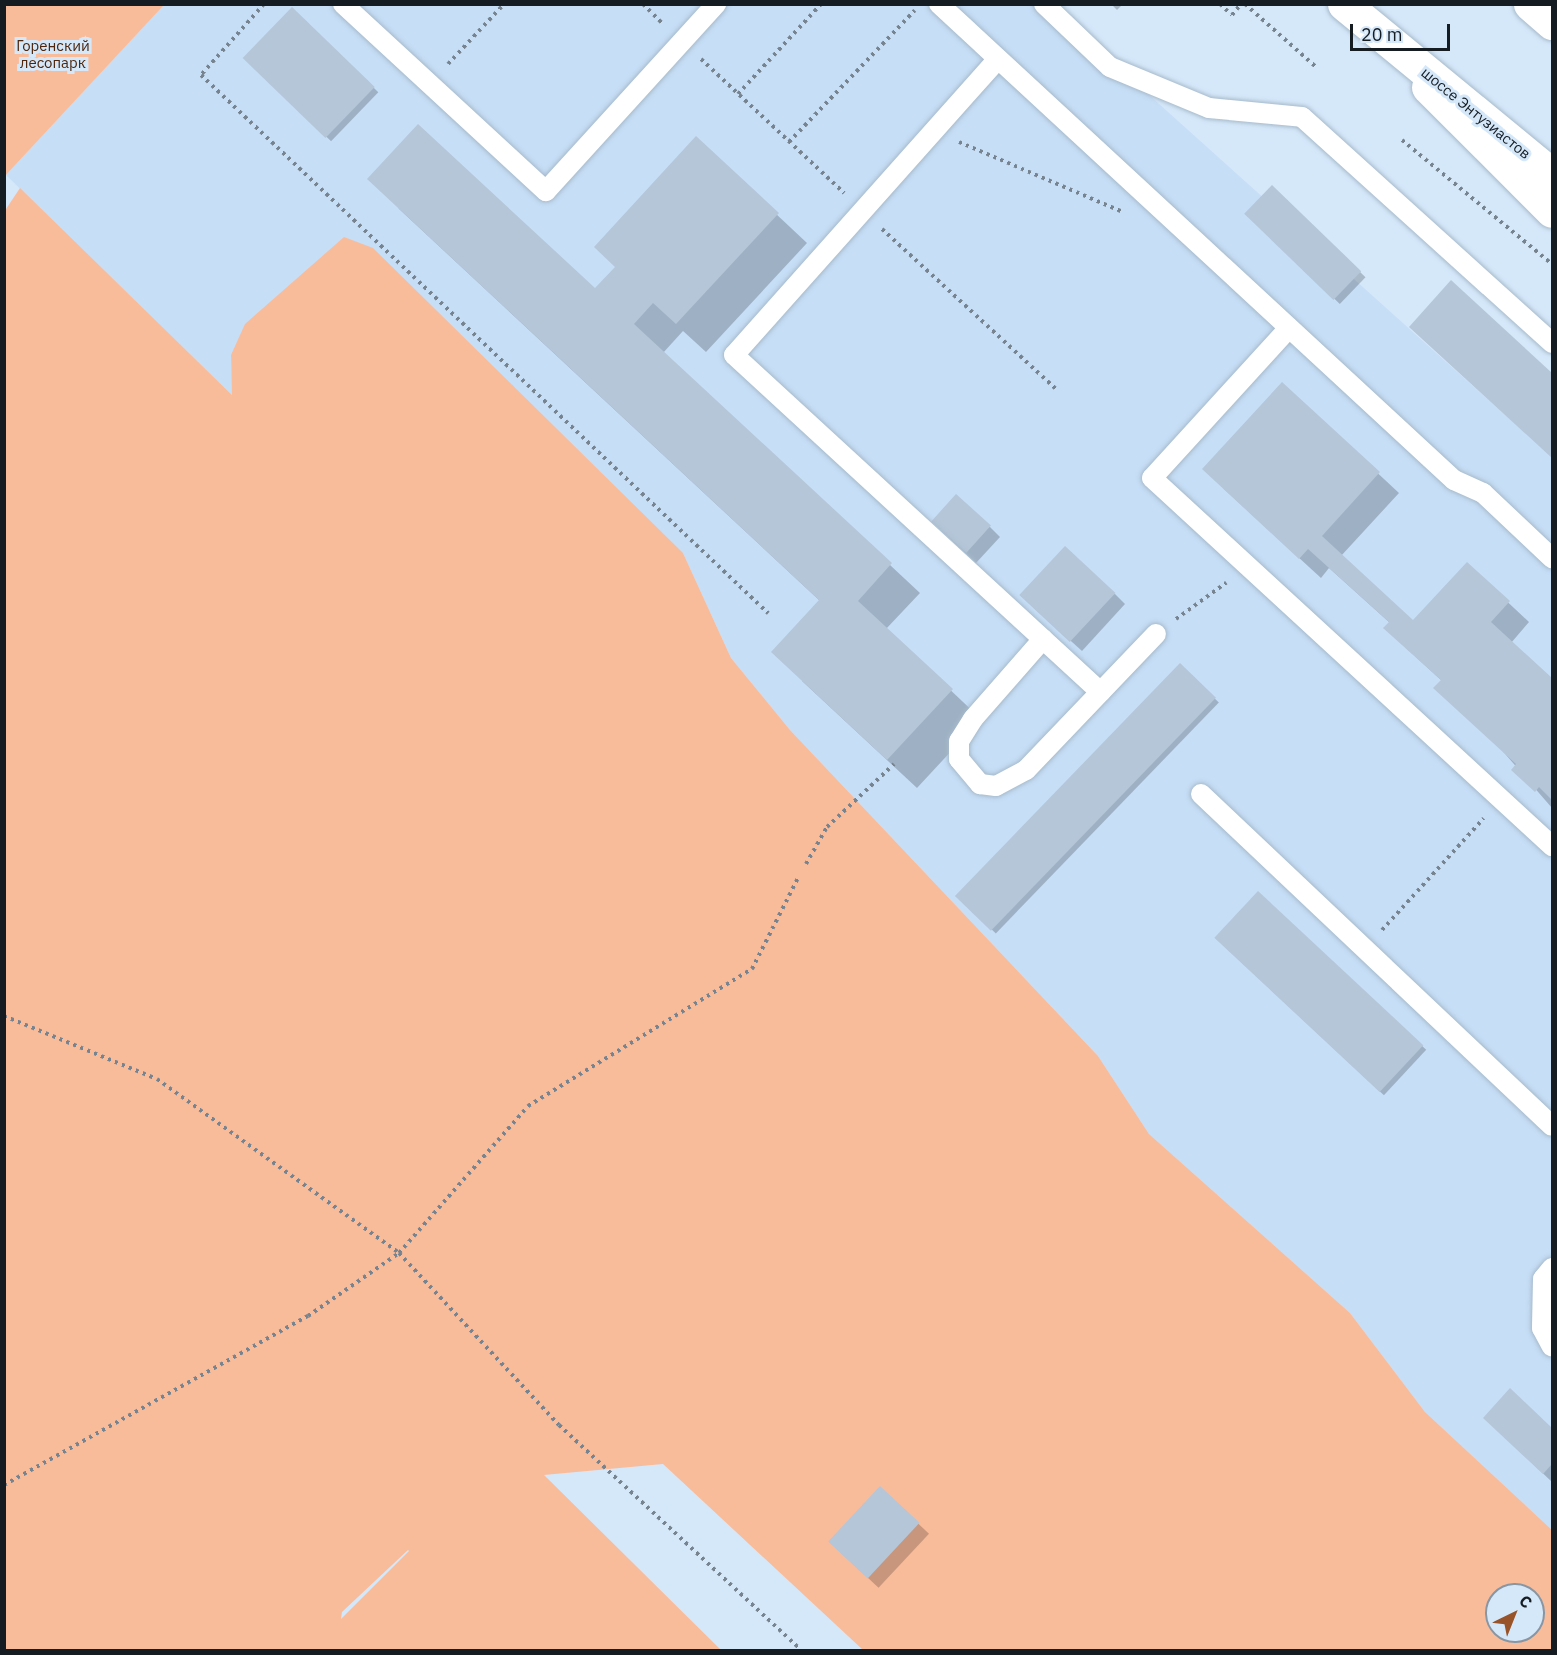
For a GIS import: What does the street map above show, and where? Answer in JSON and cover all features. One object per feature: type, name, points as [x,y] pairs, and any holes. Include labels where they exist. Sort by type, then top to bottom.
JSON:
[{"type":"main road","name":"шоссе Энтузиастов","points":[[1344,4],[1552,175]]},
{"type":"main road","points":[[1530,4],[1552,23]]},
{"type":"main road","points":[[1377,33],[1496,159],[1552,211]]},
{"type":"lane","points":[[343,4],[546,191],[716,4]]},
{"type":"lane","points":[[939,4],[1454,480],[1483,493],[1552,558]]},
{"type":"lane","points":[[1044,4],[1110,67],[1209,108],[1302,117],[1552,343]]},
{"type":"lane","points":[[998,60],[734,355],[1101,692]]},
{"type":"lane","points":[[1289,328],[1152,478],[1552,846]]},
{"type":"lane","points":[[1043,639],[965,730],[958,749],[966,772],[980,784],[996,786],[1015,778],[1156,634]]},
{"type":"lane","points":[[1201,794],[1552,1126]]},
{"type":"lane","points":[[1552,1268],[1543,1279],[1542,1328],[1552,1347]]},
{"type":"path","points":[[264,4],[201,75],[768,613]]},
{"type":"path","points":[[429,84],[504,4]]},
{"type":"path","points":[[738,94],[821,4]]},
{"type":"path","points":[[789,142],[920,4]]},
{"type":"path","points":[[1220,4],[1232,15],[1243,4],[1316,67]]},
{"type":"path","points":[[934,132],[1129,214]]},
{"type":"path","points":[[1402,140],[1552,264]]},
{"type":"path","points":[[1156,634],[1249,567]]},
{"type":"path","points":[[806,864],[827,827],[894,764]]},
{"type":"path","points":[[1366,949],[1501,799]]},
{"type":"path","points":[[4,1485],[341,1296],[399,1253],[528,1106],[752,969],[798,878]]},
{"type":"path","points":[[4,1016],[158,1079],[399,1253],[559,1425],[801,1650]]},
{"type":"shaded area","points":[[164,5],[1049,5],[1552,457],[1552,1530],[1425,1412],[1350,1313],[1149,1134],[1098,1056],[790,730],[731,658],[683,553],[231,355],[233,396],[6,175]]},
{"type":"green space","name":"Горенский лесопарк","points":[[4,5],[164,5],[5,176]]},
{"type":"green space","points":[[20,188],[232,395],[231,355],[245,324],[344,237],[373,248],[683,553],[731,658],[790,730],[1098,1056],[1149,1134],[1350,1313],[1425,1412],[1552,1530],[1552,1650],[863,1650],[663,1464],[544,1475],[721,1650],[5,1650],[4,212]],"holes":[[[409,1551],[341,1619],[342,1612]]]},
{"type":"building","points":[[292,7],[375,87],[325,138],[243,58]]},
{"type":"building","points":[[418,124],[595,288],[615,267],[594,247],[696,136],[779,213],[676,324],[653,303],[634,324],[892,563],[858,601],[953,689],[887,760],[771,652],[819,600],[367,179]]},
{"type":"building","points":[[1272,185],[1361,271],[1333,300],[1244,214]]},
{"type":"building","points":[[1451,280],[1552,373],[1552,458],[1409,327]]},
{"type":"building","points":[[1282,382],[1380,472],[1322,536],[1413,620],[1467,562],[1510,601],[1491,622],[1552,678],[1552,800],[1539,787],[1535,792],[1511,770],[1516,764],[1433,688],[1441,680],[1383,628],[1389,622],[1308,549],[1299,559],[1202,469]]},
{"type":"building","points":[[956,494],[991,525],[966,553],[931,521]]},
{"type":"building","points":[[1065,546],[1115,593],[1070,642],[1019,595]]},
{"type":"building","points":[[1180,663],[1216,698],[991,931],[955,896]]},
{"type":"building","points":[[1258,891],[1423,1045],[1380,1092],[1214,938]]},
{"type":"building","points":[[1510,1388],[1552,1428],[1552,1464],[1543,1474],[1483,1418]]},
{"type":"building","points":[[880,1486],[919,1523],[868,1578],[828,1542]]}]
